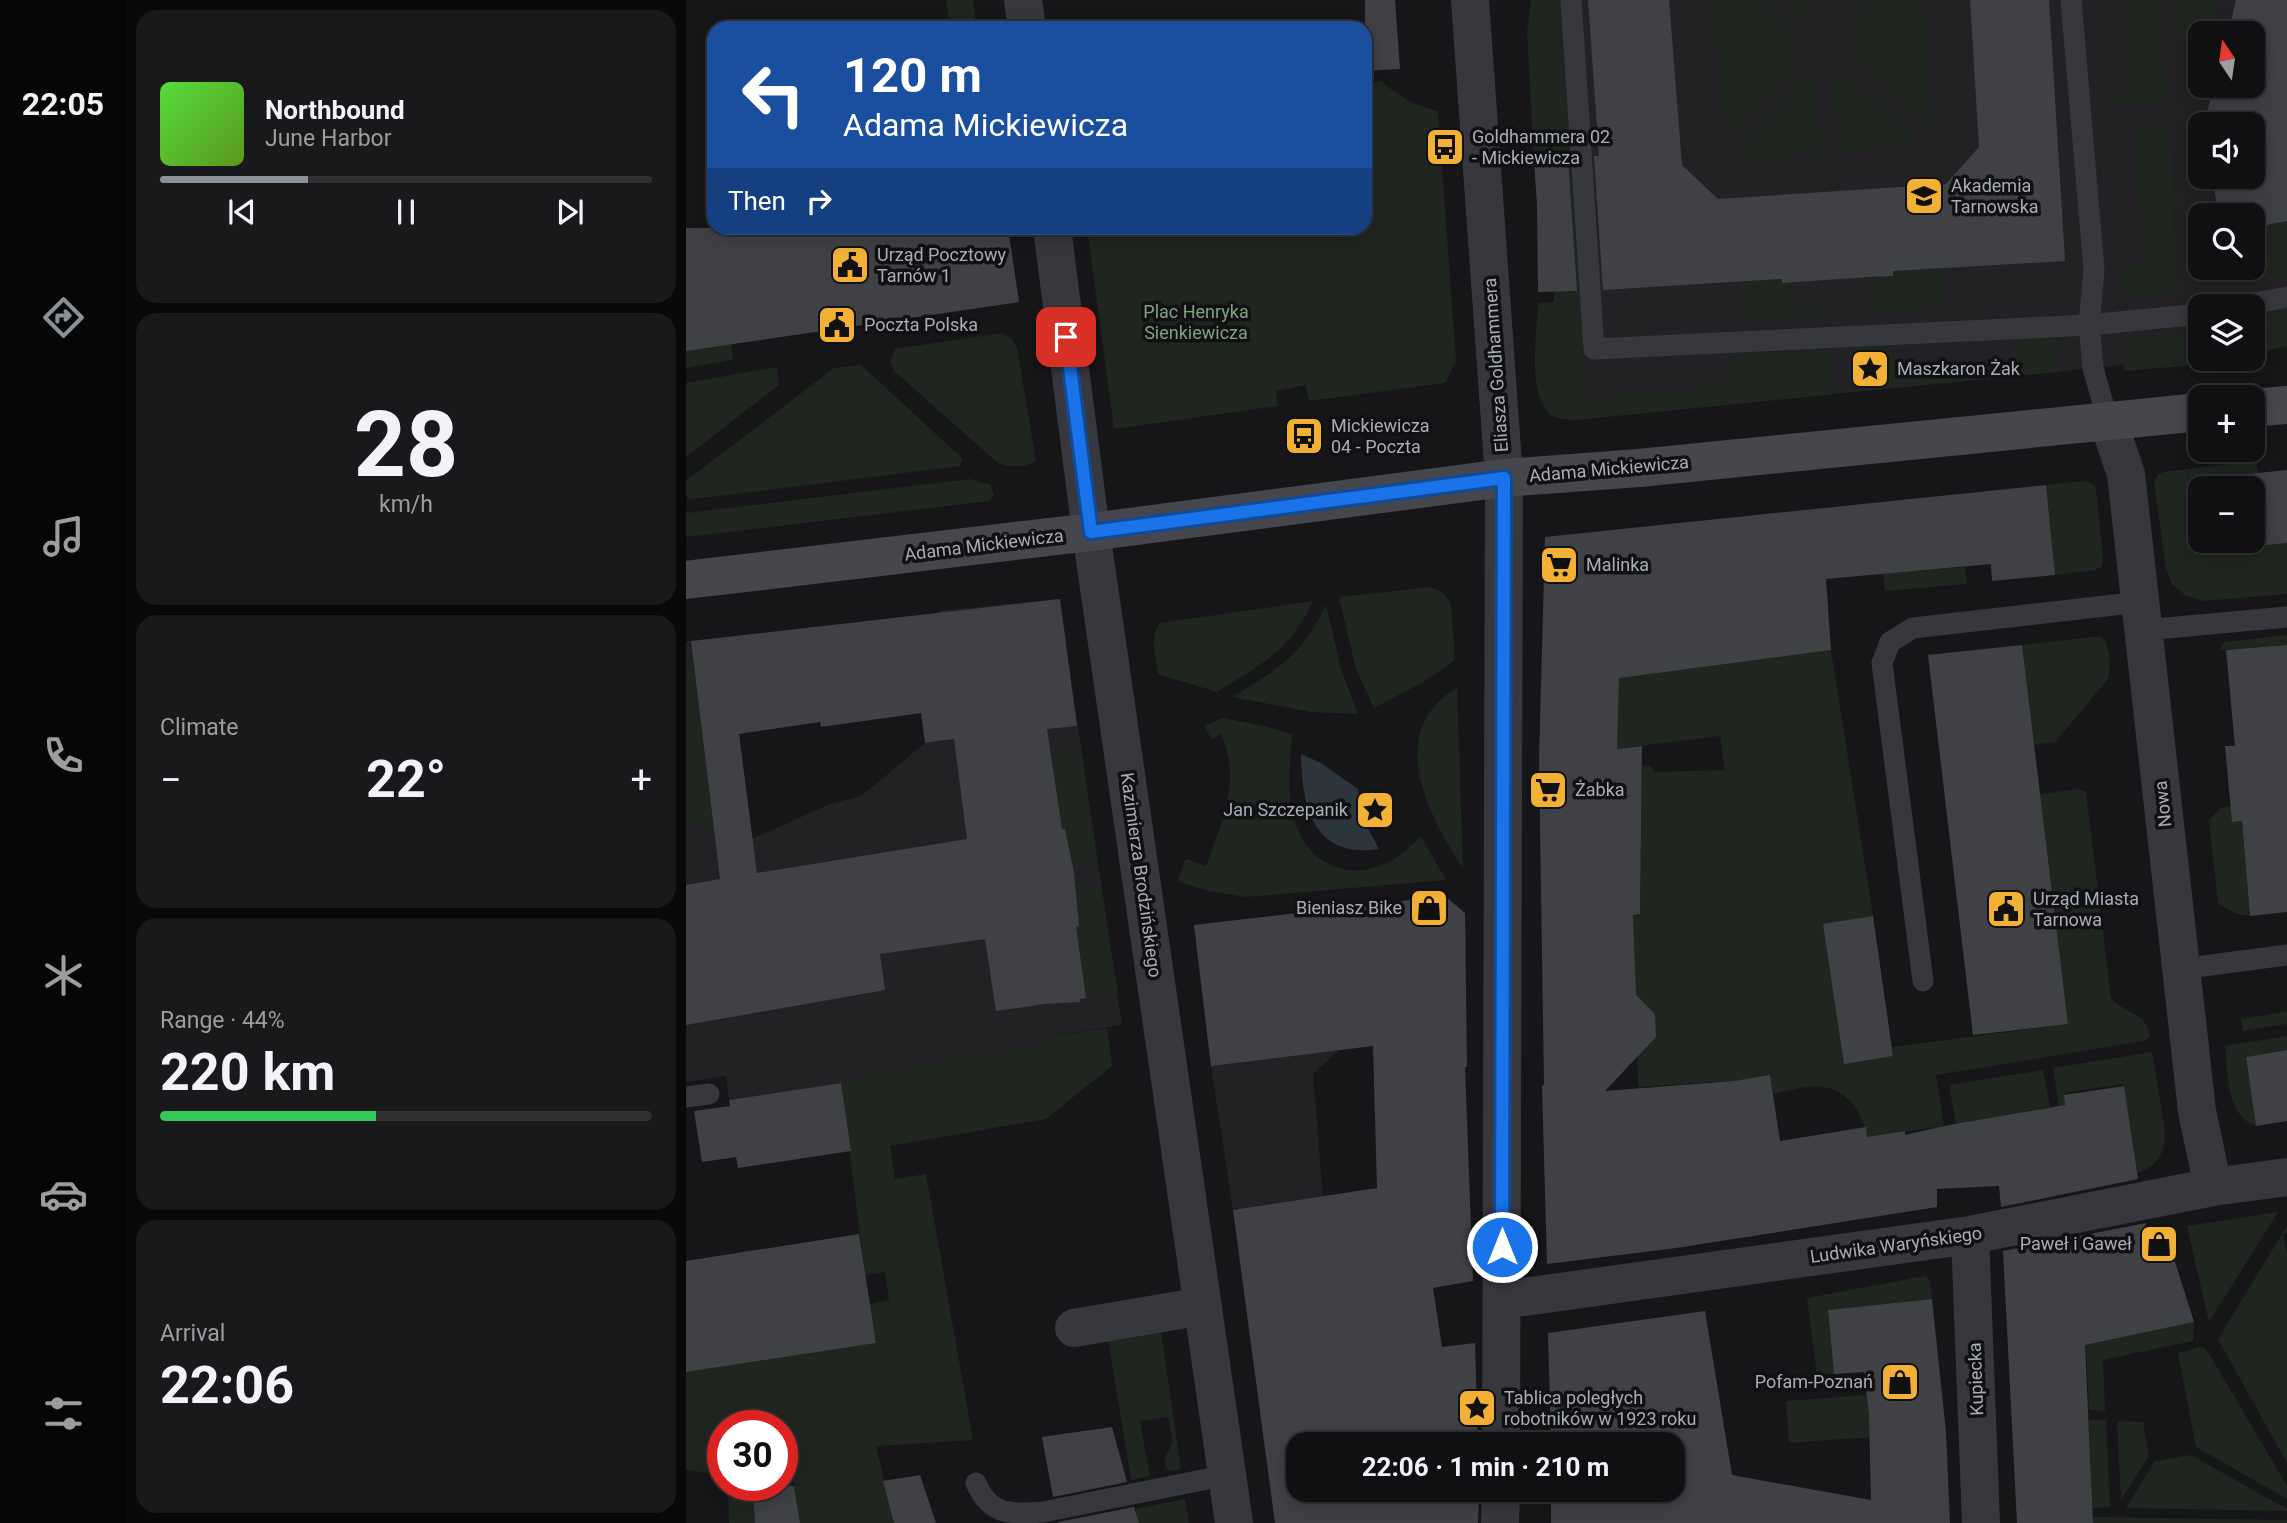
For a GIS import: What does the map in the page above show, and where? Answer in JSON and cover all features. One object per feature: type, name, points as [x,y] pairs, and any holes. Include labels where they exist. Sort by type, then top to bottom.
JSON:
[{"type":"street","points":[[1023,0],[1026,21]]},
{"type":"street","name":"Eliasza Goldhammera","points":[[1469,0],[1504,478],[1501,1432]]},
{"type":"street","name":"Kazimierza Brodzińskiego","points":[[1053,235],[1091,532],[1234,1523]]},
{"type":"street","points":[[2265,407],[2287,405]]},
{"type":"street","name":"Adama Mickiewicza","points":[[686,580],[1091,532],[1504,478],[1639,468],[2188,413]]},
{"type":"street","name":"Nowa","points":[[2108,421],[2126,474],[2197,1111],[2213,1187]]},
{"type":"street","name":"Ludwika Waryńskiego","points":[[1502,1300],[1970,1235],[2213,1187],[2287,1177]]},
{"type":"street","name":"Kupiecka","points":[[1970,1235],[1981,1523]]},
{"type":"street","points":[[1074,1328],[1203,1306]]},
{"type":"street","points":[[1500,1523],[1501,1502]]},
{"type":"lane","points":[[1571,0],[1594,349],[2089,325],[2188,315]]},
{"type":"lane","points":[[2071,0],[2094,270],[2089,325],[2093,368],[2108,421]]},
{"type":"lane","points":[[2265,301],[2287,297]]},
{"type":"lane","points":[[1923,981],[1882,663],[1890,642],[1913,628],[2142,616],[2287,617]]},
{"type":"lane","points":[[2181,969],[2287,955]]},
{"type":"lane","points":[[686,1097],[709,1094]]},
{"type":"lane","points":[[976,1483],[981,1494],[997,1510],[1016,1514],[1043,1512],[1227,1475]]},
{"type":"shaded area","name":"Akademia Tarnowska","points":[[1548,0],[2287,0],[2287,334],[2265,340],[2265,294],[2188,294],[2188,356],[1575,420]]},
{"type":"shaded area","points":[[1058,599],[1067,644],[1064,644],[1070,693],[1073,693],[1122,1025],[1039,1038],[1041,1046],[861,1075],[861,1080],[729,1100],[726,1076],[686,1082],[686,642],[691,641],[716,847],[752,839],[832,803],[860,797],[925,743],[951,740],[938,611]]},
{"type":"shaded area","points":[[1301,754],[1321,763],[1358,789],[1361,815],[1379,849],[1357,850],[1339,846],[1326,837],[1316,825],[1304,793]]},
{"type":"shaded area","points":[[1445,896],[1465,913],[1466,945],[1313,1074],[1323,1196],[1233,1210],[1211,1066],[1194,925]]},
{"type":"green space","points":[[946,0],[973,0],[976,21],[949,21]]},
{"type":"green space","points":[[1531,0],[1558,0],[1586,397],[1732,387],[1730,358],[1831,349],[1836,394],[1575,420],[1555,417],[1545,408],[1536,381],[1535,347],[1538,303],[1554,302],[1554,231],[1544,161],[1534,161],[1527,32]]},
{"type":"green space","points":[[1714,0],[1756,0],[1793,30],[1789,34],[1791,58],[1796,63],[1728,138],[1724,133]]},
{"type":"green space","points":[[1782,0],[1810,0],[1812,15],[1805,19]]},
{"type":"green space","points":[[1873,0],[1924,0],[1932,117],[1928,123],[1852,58],[1852,30],[1849,27]]},
{"type":"green space","points":[[2124,0],[2160,0],[2167,101],[2119,105],[2112,99],[2117,90],[2131,89]]},
{"type":"green space","points":[[2176,0],[2216,0],[2210,21],[2188,21],[2188,49],[2180,42]]},
{"type":"green space","points":[[1840,72],[1917,137],[1909,145],[1838,152],[1832,76]]},
{"type":"green space","points":[[1808,74],[1815,76],[1821,153],[1751,158],[1741,149]]},
{"type":"green space","name":"Plac Henryka Sienkiewicza","points":[[1381,81],[1407,100],[1438,111],[1456,361],[1445,383],[1309,401],[1306,385],[1276,391],[1278,406],[1114,429],[1088,235],[1372,235],[1372,82]]},
{"type":"green space","points":[[2168,123],[2179,287],[2176,292],[2124,296],[2120,288],[2120,268],[2143,260],[2133,125]]},
{"type":"green space","points":[[2287,221],[2287,276],[2226,288],[2226,280],[2265,280],[2265,225]]},
{"type":"green space","points":[[1946,268],[1947,294],[1939,306],[1872,314],[1869,277],[1893,276],[1892,271]]},
{"type":"green space","points":[[1782,279],[1782,283],[1788,282],[1787,302],[1796,308],[1830,305],[1831,315],[1758,322],[1752,319],[1742,306],[1739,282]]},
{"type":"green space","points":[[2287,313],[2287,346],[2265,351],[2265,317]]},
{"type":"green space","points":[[2188,332],[2188,366],[2124,371],[2123,354],[2132,340]]},
{"type":"green space","points":[[1002,333],[1012,339],[1017,348],[1036,461],[1022,466],[998,463],[894,371],[890,362],[895,349]]},
{"type":"green space","points":[[2025,336],[2046,338],[2058,345],[2058,372],[1855,392],[1850,348],[1886,347],[1892,356],[1896,380],[2012,372],[2013,347]]},
{"type":"green space","points":[[731,344],[733,360],[686,368],[686,351]]},
{"type":"green space","points":[[861,365],[963,459],[960,466],[711,497],[689,499],[686,496],[686,481],[834,368]]},
{"type":"green space","points":[[777,367],[779,385],[686,457],[686,383]]},
{"type":"green space","points":[[2256,462],[2258,473],[2188,476],[2188,553],[2265,553],[2265,545],[2287,543],[2287,594],[2204,601],[2186,596],[2172,584],[2166,569],[2154,481],[2163,472]]},
{"type":"green space","points":[[970,479],[990,485],[994,494],[989,501],[686,537],[686,513]]},
{"type":"green space","points":[[2083,481],[2091,483],[2096,489],[2102,566],[2095,570],[2055,575],[2046,485]]},
{"type":"green space","points":[[1965,567],[1967,584],[1885,591],[1883,573]]},
{"type":"green space","points":[[1431,587],[1443,593],[1451,603],[1455,660],[1425,681],[1374,708],[1356,669],[1339,597]]},
{"type":"green space","points":[[1313,601],[1284,645],[1261,664],[1217,692],[1158,674],[1154,641],[1160,623]]},
{"type":"green space","points":[[1326,605],[1341,669],[1358,714],[1311,712],[1232,697],[1287,660],[1307,637]]},
{"type":"green space","points":[[2287,635],[2287,645],[2221,650],[2221,645],[2225,642]]},
{"type":"green space","points":[[2101,636],[2107,645],[2109,656],[2108,679],[2055,742],[2034,745],[2022,645]]},
{"type":"green space","points":[[1831,650],[1873,916],[1824,924],[1844,1063],[1893,1056],[1892,1047],[2068,1024],[2040,794],[2077,789],[2086,792],[2111,998],[2144,1022],[2150,1036],[2144,1041],[1936,1075],[1944,1126],[1867,1137],[1853,1104],[1840,1093],[1823,1087],[1773,1094],[1770,1076],[1638,1087],[1637,1041],[1653,1040],[1656,1037],[1655,1014],[1636,1013],[1633,915],[1640,913],[1642,766],[1650,765],[1655,772],[1725,770],[1720,736],[1614,749],[1615,723],[1618,723],[1616,678]]},
{"type":"green space","points":[[693,663],[712,824],[686,827],[686,664]]},
{"type":"green space","points":[[1457,688],[1463,868],[1437,824],[1426,799],[1418,750],[1422,727],[1435,706]]},
{"type":"green space","points":[[1223,718],[1292,734],[1290,780],[1293,814],[1302,839],[1321,859],[1332,866],[1345,869],[1373,868],[1397,857],[1421,836],[1446,880],[1245,897],[1208,891],[1177,881],[1186,859],[1206,866],[1223,817],[1230,784],[1227,751],[1221,734],[1212,740],[1204,726]]},
{"type":"green space","points":[[1082,754],[1097,860],[1070,864],[1065,829],[1060,829],[1050,764],[1052,759]]},
{"type":"green space","points":[[2231,806],[2232,822],[2242,821],[2250,916],[2236,914],[2218,903],[2209,820],[2221,808]]},
{"type":"green space","points":[[1101,886],[1118,994],[1086,998],[1074,927],[1074,890]]},
{"type":"green space","points":[[2287,1011],[2287,1024],[2243,1031],[2241,1019]]},
{"type":"green space","points":[[1107,1028],[1112,1066],[1046,1119],[890,1146],[895,1179],[926,1174],[973,1440],[876,1446],[894,1523],[800,1523],[797,1501],[798,1410],[707,1410],[707,1473],[686,1470],[686,1372],[876,1343],[870,1304],[889,1300],[885,1272],[865,1275],[841,1083],[861,1080],[861,1075],[1040,1046],[1039,1038]]},
{"type":"green space","points":[[2287,1036],[2287,1050],[2246,1057],[2256,1126],[2246,1121],[2234,1103],[2228,1081],[2225,1046]]},
{"type":"green space","points":[[2152,1052],[2165,1139],[2156,1162],[2137,1173],[2123,1084],[2064,1093],[2065,1105],[2059,1106],[2053,1068]]},
{"type":"green space","points":[[2043,1070],[2050,1107],[1956,1124],[1949,1085]]},
{"type":"green space","points":[[2278,1212],[2209,1322],[2187,1226]]},
{"type":"green space","points":[[2287,1226],[2287,1233],[2283,1234],[2287,1253],[2287,1463],[2218,1339]]},
{"type":"green space","points":[[1925,1276],[1930,1281],[1932,1299],[1828,1310],[1834,1374],[1817,1375],[1807,1298]]},
{"type":"green space","points":[[2194,1322],[2193,1341],[2103,1360],[2105,1411],[2089,1410],[2086,1345]]},
{"type":"green space","points":[[1161,1332],[1181,1469],[1169,1471],[1165,1463],[1172,1440],[1168,1417],[1140,1421],[1150,1476],[1131,1480],[1108,1339]]},
{"type":"green space","points":[[2204,1348],[2211,1357],[2287,1486],[2287,1499],[2196,1447],[2178,1353]]},
{"type":"green space","points":[[1867,1395],[1872,1437],[1789,1443],[1786,1401]]},
{"type":"green space","points":[[2089,1420],[2106,1420],[2110,1507],[2092,1508]]},
{"type":"green space","points":[[2117,1421],[2143,1422],[2149,1456],[2121,1500]]},
{"type":"green space","points":[[2191,1455],[2287,1511],[2126,1508],[2155,1461]]},
{"type":"green space","points":[[1185,1499],[1189,1523],[1139,1523],[1135,1509]]},
{"type":"green space","points":[[728,1501],[754,1501],[755,1523],[729,1523]]},
{"type":"green space","points":[[2093,1517],[2287,1520],[2287,1523],[2093,1523]]},
{"type":"building","points":[[1365,0],[1395,0],[1400,69],[1372,71],[1372,21],[1365,21]]},
{"type":"building","name":"Akademia Tarnowska","points":[[1588,0],[1669,0],[1682,165],[1718,199],[1946,184],[1979,147],[1970,0],[2049,0],[2065,261],[1893,271],[1893,276],[1782,283],[1782,279],[1603,290],[1594,156],[1599,156]]},
{"type":"building","points":[[2236,0],[2287,0],[2287,221],[2265,225],[2265,203],[2217,203],[2214,189],[2265,189],[2265,112],[2207,112],[2211,98],[2265,98],[2265,21],[2231,21]]},
{"type":"building","points":[[1568,158],[1577,291],[1538,292],[1534,161]]},
{"type":"building","name":"Urząd Pocztowy Tarnów 1","points":[[686,228],[707,228],[707,235],[1009,235],[1019,302],[686,351]]},
{"type":"building","points":[[2287,470],[2287,543],[2265,545],[2265,476],[2229,476]]},
{"type":"building","points":[[2046,485],[2055,575],[1992,581],[1991,564],[1826,579],[1831,650],[1619,678],[1617,749],[1642,746],[1640,914],[1633,915],[1636,995],[1655,1014],[1656,1037],[1605,1091],[1734,1081],[1770,1075],[1780,1141],[1866,1127],[1867,1137],[1905,1131],[1905,1135],[2065,1105],[2064,1095],[2124,1086],[2138,1179],[2001,1207],[1999,1186],[1937,1189],[1937,1207],[1676,1248],[1547,1264],[1542,1086],[1539,759],[1545,537]]},
{"type":"building","points":[[1060,599],[1077,726],[1047,729],[1062,829],[1065,829],[1074,873],[1079,926],[1076,927],[1086,998],[1080,999],[1080,1002],[996,1011],[985,939],[880,954],[885,990],[686,1025],[686,885],[720,879],[691,641]],"holes":[[[921,713],[925,743],[954,739],[967,839],[757,873],[739,734],[820,722],[821,727]]]},
{"type":"building","name":"Urząd Miasta Tarnowa","points":[[2022,645],[2068,1024],[1973,1035],[1928,655]]},
{"type":"building","points":[[2287,645],[2287,912],[2250,916],[2242,821],[2232,822],[2225,746],[2235,746],[2226,650]]},
{"type":"building","points":[[1445,896],[1465,913],[1465,1067],[1473,1281],[1433,1288],[1442,1347],[1475,1343],[1478,1432],[1286,1432],[1286,1502],[1479,1502],[1478,1523],[1275,1523],[1233,1210],[1377,1188],[1373,1046],[1211,1066],[1194,925]]},
{"type":"building","points":[[1873,916],[1893,1056],[1844,1064],[1823,924]]},
{"type":"building","points":[[2287,1050],[2287,1121],[2256,1126],[2246,1057]]},
{"type":"building","points":[[841,1083],[851,1151],[738,1168],[736,1157],[702,1162],[694,1111],[730,1106],[729,1100]]},
{"type":"building","points":[[2146,1223],[2147,1233],[2165,1230],[2194,1322],[2085,1345],[2093,1523],[2017,1523],[2003,1251]]},
{"type":"building","points":[[859,1234],[876,1343],[686,1372],[686,1261]]},
{"type":"building","points":[[1932,1299],[1946,1432],[1950,1523],[1551,1523],[1551,1502],[1685,1502],[1685,1432],[1551,1432],[1548,1333],[1705,1311],[1732,1475],[1871,1500],[1869,1415],[1864,1372],[1834,1374],[1828,1310]]},
{"type":"building","points":[[1112,1427],[1127,1482],[1053,1497],[1042,1437]]},
{"type":"building","points":[[920,1475],[936,1523],[894,1523],[883,1481]]},
{"type":"building","points":[[754,1501],[796,1501],[800,1523],[755,1523]]},
{"type":"building","points":[[1134,1507],[1139,1523],[1058,1523],[1058,1522]]},
{"type":"place","name":"Goldhammera 02 - Mickiewicza","points":[[1445,147]]},
{"type":"place","name":"Akademia Tarnowska","points":[[1924,196]]},
{"type":"place","name":"Urząd Pocztowy Tarnów 1","points":[[850,265]]},
{"type":"place","name":"Poczta Polska","points":[[837,325]]},
{"type":"place","name":"Maszkaron Żak","points":[[1870,369]]},
{"type":"place","name":"Mickiewicza 04 - Poczta","points":[[1304,436]]},
{"type":"place","name":"Malinka","points":[[1559,565]]},
{"type":"place","name":"Żabka","points":[[1548,790]]},
{"type":"place","name":"Jan Szczepanik","points":[[1375,810]]},
{"type":"place","name":"Bieniasz Bike","points":[[1429,908]]},
{"type":"place","name":"Urząd Miasta Tarnowa","points":[[2006,909]]},
{"type":"place","name":"Paweł i Gaweł","points":[[2159,1244]]},
{"type":"place","name":"Pofam-Poznań","points":[[1900,1382]]},
{"type":"place","name":"Tablica poległych robotników w 1923 roku","points":[[1477,1408]]},
{"type":"route","points":[[1066,337],[1091,532],[1504,478],[1502,1247]]}]
